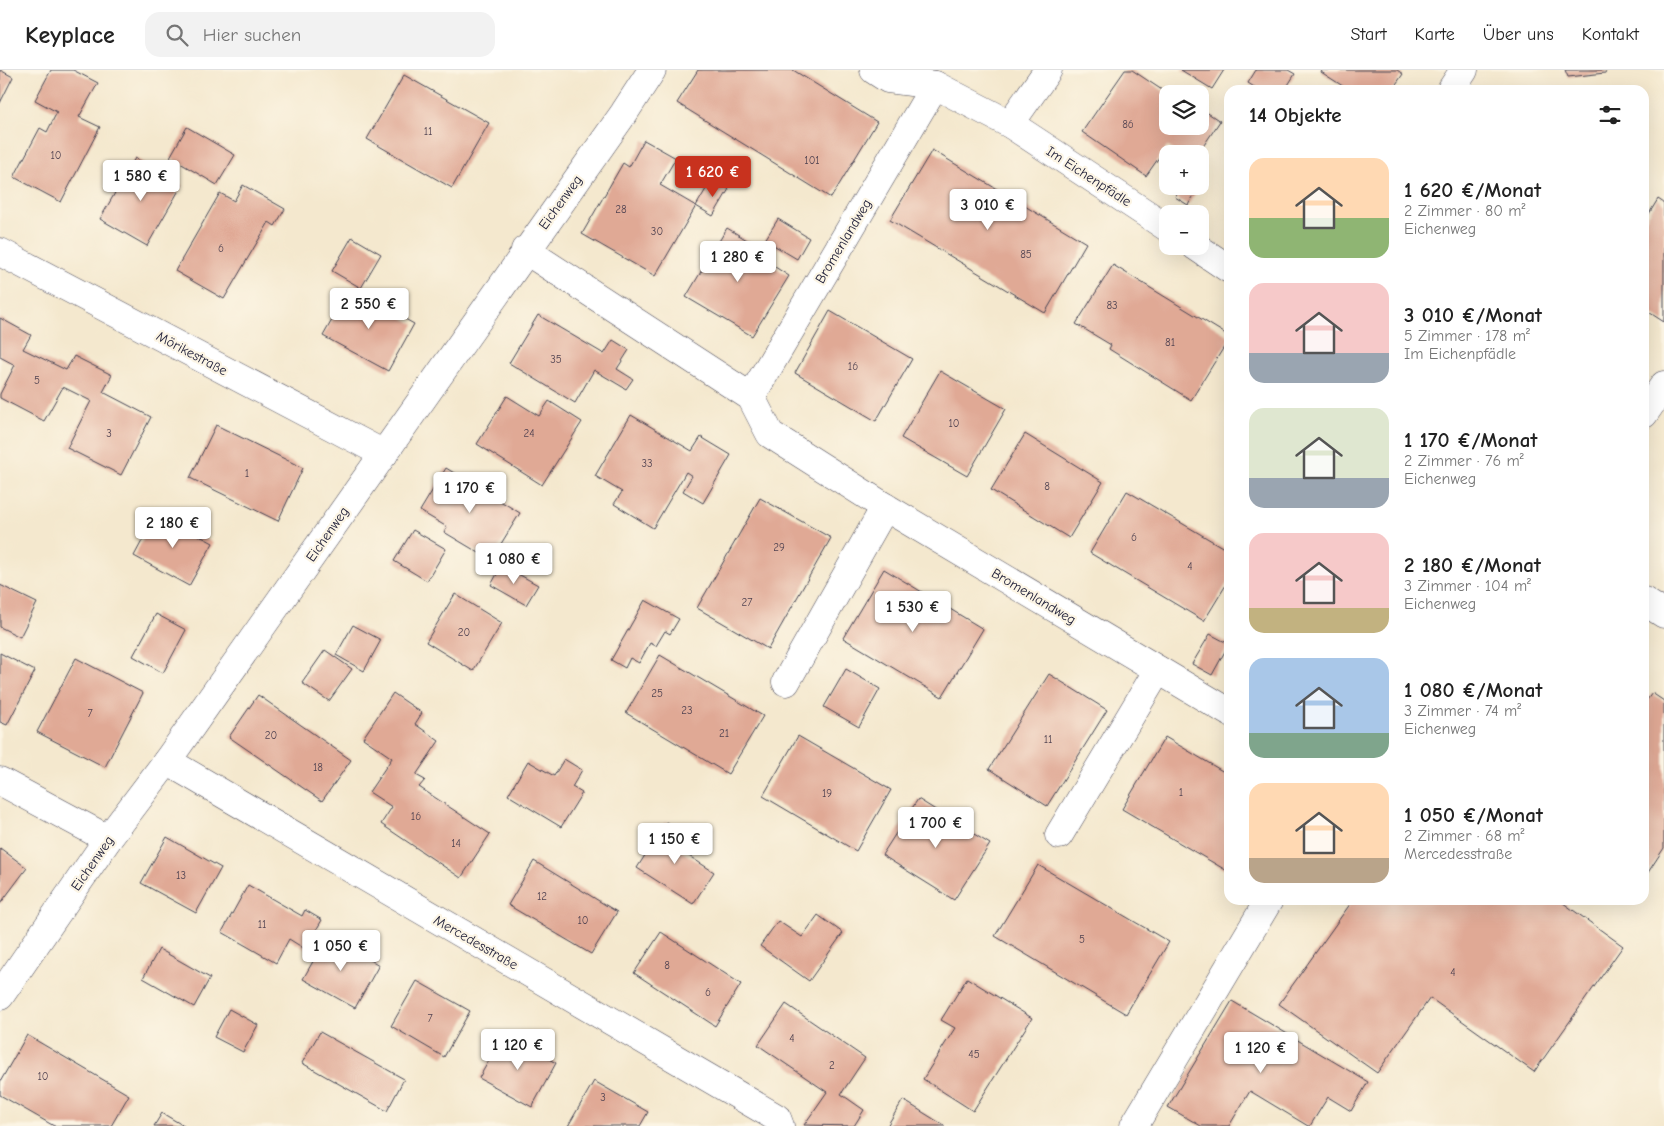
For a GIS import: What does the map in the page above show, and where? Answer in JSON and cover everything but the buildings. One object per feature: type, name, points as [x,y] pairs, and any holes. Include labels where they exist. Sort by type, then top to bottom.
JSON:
[{"type":"street","name":"Eichenweg","points":[[0,996],[108,839],[167,761],[384,454],[525,250],[624,113],[652,70]]},
{"type":"street","name":"Im Eichenpfädle","points":[[874,70],[888,79],[935,85],[1010,124],[1159,222]]},
{"type":"street","points":[[1010,124],[1048,70]]},
{"type":"street","points":[[1454,85],[1464,70]]},
{"type":"street","name":"Bromenlandweg","points":[[935,85],[751,396],[770,434],[885,507],[1224,709]]},
{"type":"street","points":[[525,250],[751,396]]},
{"type":"street","name":"Mörikestraße","points":[[0,252],[384,454]]},
{"type":"street","points":[[1208,255],[1224,266]]},
{"type":"street","points":[[1649,407],[1664,385]]},
{"type":"street","points":[[786,682],[885,507]]},
{"type":"street","points":[[1649,604],[1664,614]]},
{"type":"street","points":[[1059,835],[1158,670]]},
{"type":"street","name":"Mercedesstraße","points":[[167,761],[777,1118],[780,1126]]},
{"type":"street","points":[[0,781],[108,839]]},
{"type":"street","points":[[1134,1126],[1266,905]]}]
